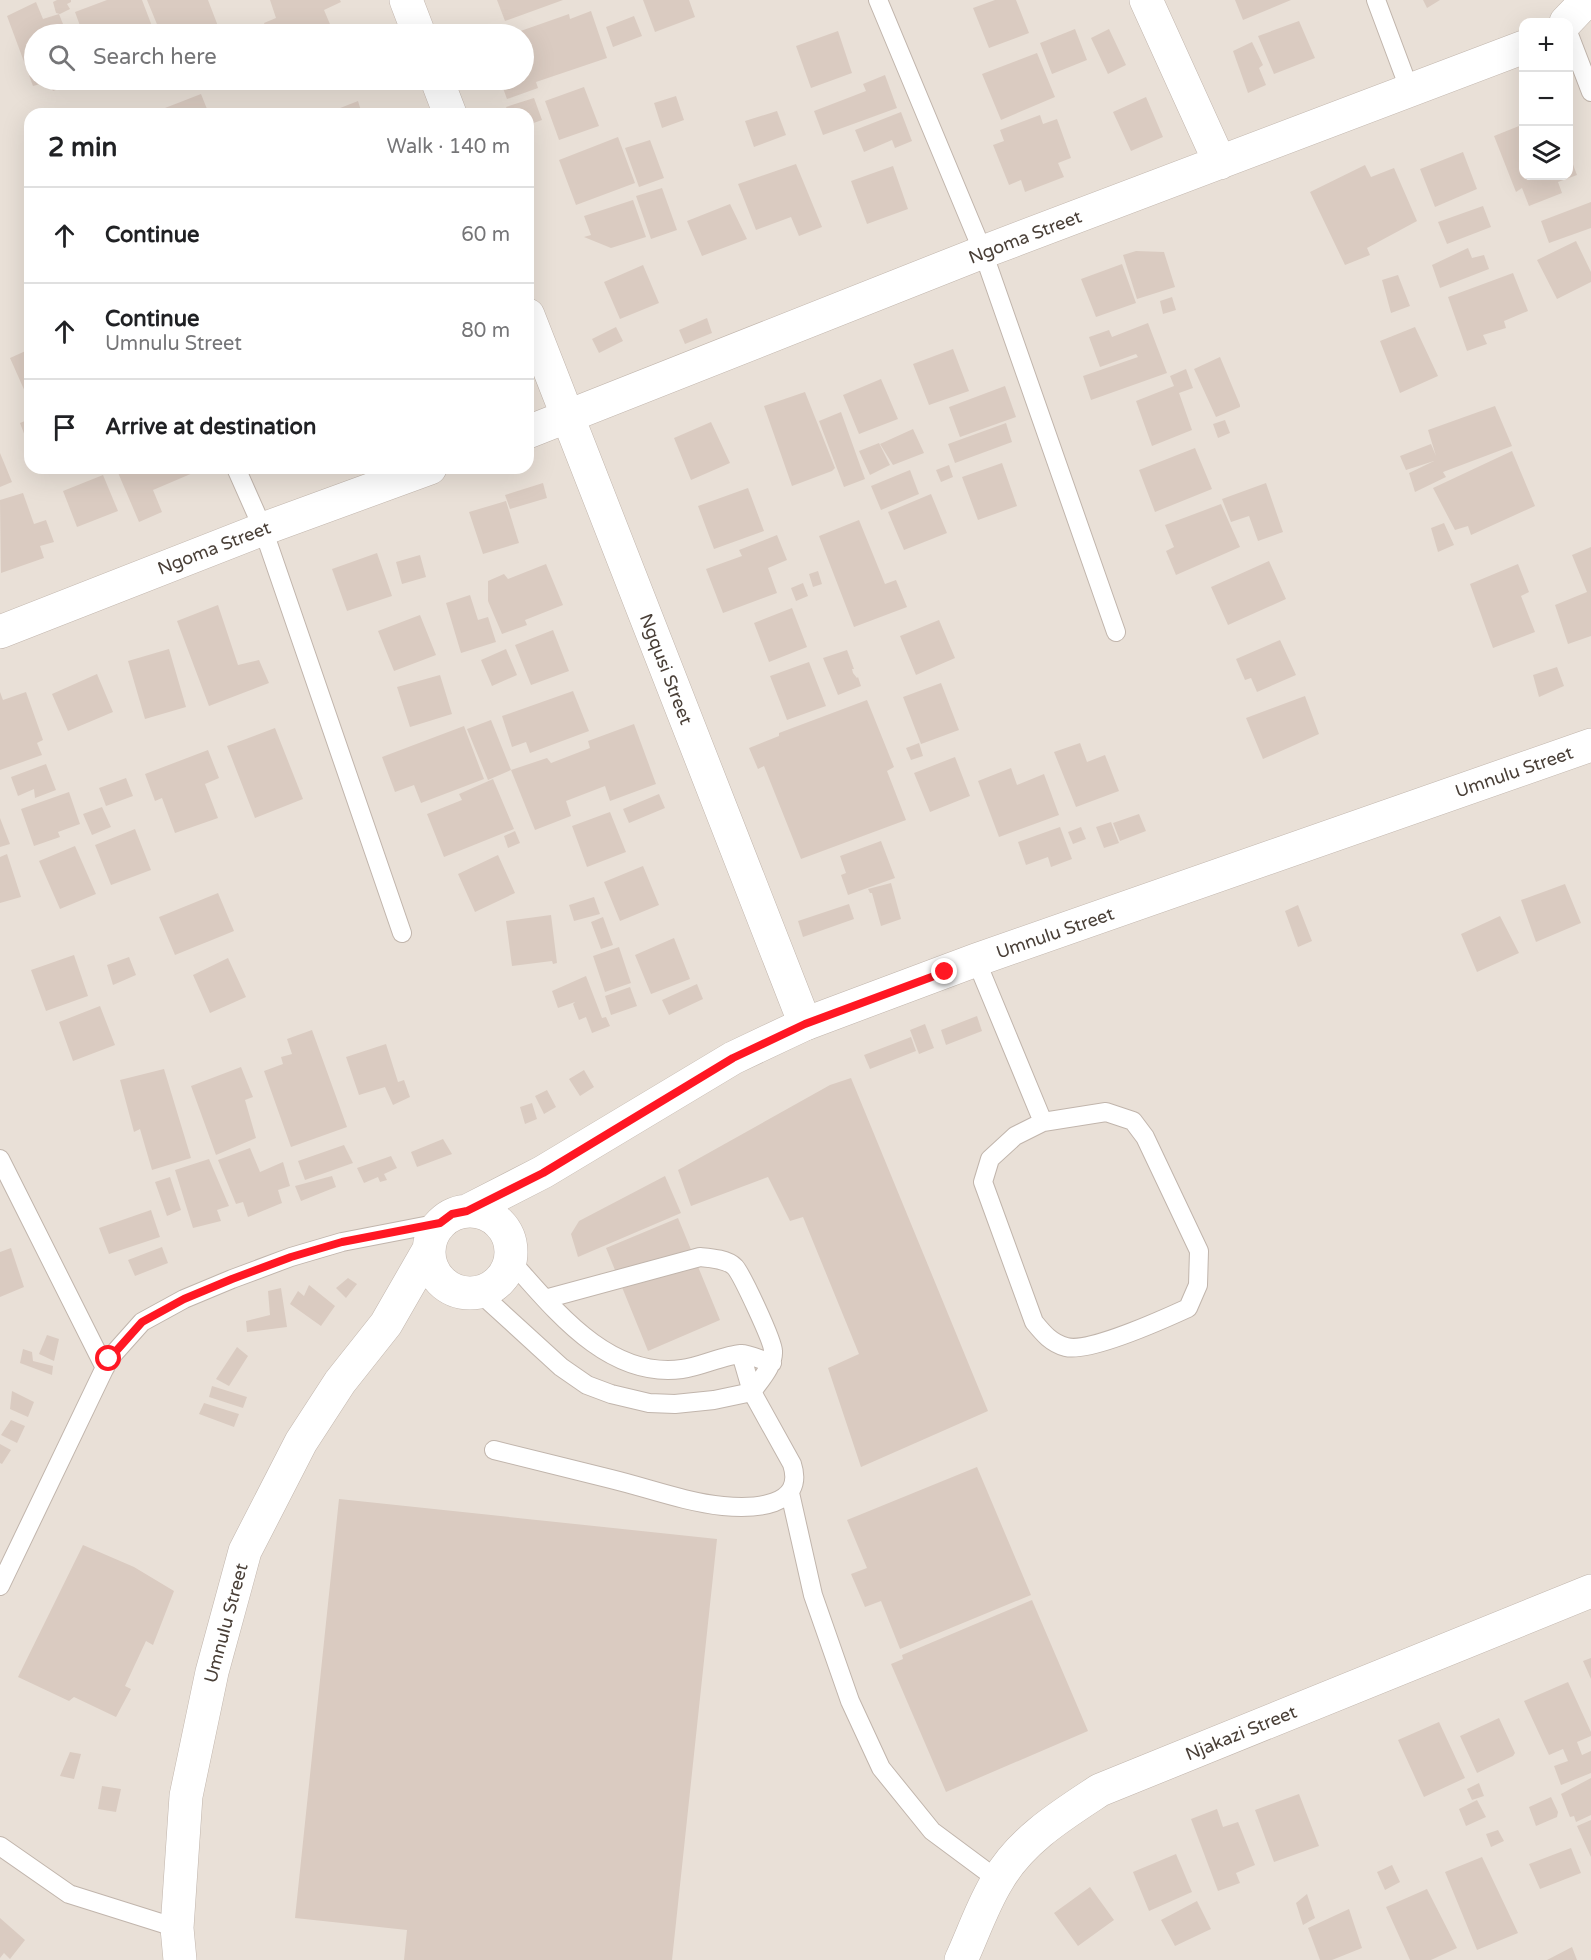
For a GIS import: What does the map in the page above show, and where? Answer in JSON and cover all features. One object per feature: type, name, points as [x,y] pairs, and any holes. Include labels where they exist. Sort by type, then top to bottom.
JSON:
[{"type":"street","points":[[406,0],[415,24]]},
{"type":"street","points":[[1146,0],[1220,163]]},
{"type":"street","points":[[1570,18],[1587,0]]},
{"type":"street","name":"Ngoma Street","points":[[534,430],[983,252],[1519,49]]},
{"type":"street","points":[[440,90],[448,108]]},
{"type":"street","name":"Ngqusi Street","points":[[534,330],[805,1024]]},
{"type":"street","name":"Ngoma Street","points":[[0,632],[263,529],[414,474]]},
{"type":"street","name":"Umnulu Street","points":[[178,1944],[186,1796],[212,1672],[245,1551],[301,1442],[340,1382],[386,1324],[445,1228],[543,1173],[733,1058],[805,1024],[976,960],[1591,745]]},
{"type":"street","name":"Umnulu Street","points":[[508,1246],[543,1173]]},
{"type":"street","points":[[482,1213],[496,1220],[508,1246],[504,1275],[494,1286],[465,1291],[438,1279],[430,1266],[445,1228],[482,1213]]},
{"type":"street","name":"Umnulu Street","points":[[386,1324],[465,1291]]},
{"type":"street","name":"Njakazi Street","points":[[961,1960],[998,1880],[1024,1846],[1057,1818],[1100,1790],[1591,1591]]},
{"type":"lane","points":[[878,0],[983,252],[1116,632]]},
{"type":"lane","points":[[1376,0],[1410,91]]},
{"type":"lane","points":[[1573,43],[1591,92]]},
{"type":"lane","points":[[239,474],[263,529],[402,933]]},
{"type":"lane","points":[[976,960],[1043,1122]]},
{"type":"lane","points":[[1106,1112],[1133,1121],[1144,1137],[1199,1251],[1198,1285],[1188,1308],[1085,1348],[1066,1347],[1047,1338],[1034,1322],[983,1182],[990,1159],[1015,1136],[1043,1122],[1106,1112]]},
{"type":"lane","points":[[0,1160],[105,1368]]},
{"type":"lane","points":[[0,1586],[109,1359],[142,1322],[184,1299],[252,1271],[342,1242],[445,1228]]},
{"type":"lane","points":[[508,1246],[545,1299],[580,1332],[615,1358],[649,1370],[682,1369],[741,1354],[772,1363]]},
{"type":"lane","points":[[465,1291],[587,1385],[611,1394],[649,1403],[675,1404],[714,1400],[752,1392],[772,1363],[771,1340],[746,1284],[734,1266],[716,1258],[700,1257],[545,1299]]},
{"type":"lane","points":[[494,1450],[674,1496],[723,1506],[754,1506],[776,1502],[790,1493],[795,1484],[796,1475],[752,1392],[741,1354]]},
{"type":"lane","points":[[790,1493],[813,1594],[850,1701],[881,1768],[932,1831],[998,1880]]},
{"type":"lane","points":[[0,1846],[69,1894],[178,1944]]},
{"type":"shaded area","points":[[0,0],[1591,0],[1591,1960],[0,1960]]},
{"type":"building","points":[[71,0],[67,4],[70,9],[60,14],[56,13],[53,2]]},
{"type":"building","points":[[107,0],[142,0],[151,24],[79,24],[75,12]]},
{"type":"building","points":[[147,0],[208,0],[217,24],[157,24]]},
{"type":"building","points":[[270,0],[340,0],[341,2],[324,10],[330,24],[264,24],[276,18]]},
{"type":"building","points":[[497,0],[563,0],[505,21]]},
{"type":"building","points":[[643,0],[689,0],[695,17],[655,32]]},
{"type":"building","points":[[995,0],[1016,0],[1029,33],[989,48],[973,8]]},
{"type":"building","points":[[1235,0],[1291,0],[1243,20]]},
{"type":"building","points":[[1423,0],[1440,0],[1427,8]]},
{"type":"building","points":[[36,2],[43,19],[59,14],[63,24],[24,24],[24,62],[7,16]]},
{"type":"building","points":[[591,11],[607,58],[536,82],[538,88],[534,89],[534,26],[569,14],[570,19]]},
{"type":"building","points":[[634,16],[642,36],[613,47],[606,27]]},
{"type":"building","points":[[1299,21],[1315,58],[1274,74],[1258,36]]},
{"type":"building","points":[[1075,29],[1087,60],[1052,74],[1040,43]]},
{"type":"building","points":[[1109,29],[1126,65],[1108,74],[1091,38]]},
{"type":"building","points":[[838,31],[852,73],[811,88],[796,46]]},
{"type":"building","points":[[1252,42],[1263,65],[1259,68],[1266,85],[1248,93],[1233,51]]},
{"type":"building","points":[[1037,53],[1055,97],[1001,120],[982,74]]},
{"type":"building","points":[[885,75],[897,108],[823,135],[814,111],[866,91],[863,84]]},
{"type":"building","points":[[584,87],[599,126],[559,140],[545,101]]},
{"type":"building","points":[[504,90],[532,90],[507,99]]},
{"type":"building","points":[[201,94],[207,108],[165,108]]},
{"type":"building","points":[[676,96],[684,120],[662,128],[654,103]]},
{"type":"building","points":[[1146,97],[1163,137],[1131,151],[1113,112]]},
{"type":"building","points":[[534,98],[542,120],[534,123],[534,108],[506,107]]},
{"type":"building","points":[[358,101],[360,108],[340,108]]},
{"type":"building","points":[[777,111],[786,135],[754,147],[745,121]]},
{"type":"building","points":[[901,112],[912,141],[895,148],[892,140],[864,152],[855,130]]},
{"type":"building","points":[[1040,115],[1043,124],[1057,119],[1071,158],[1058,163],[1064,177],[1025,192],[1021,180],[1009,185],[993,145],[1004,141],[1000,130]]},
{"type":"building","points":[[1519,126],[1519,180],[1563,180],[1558,182],[1562,193],[1529,206],[1522,188],[1516,192],[1494,136]]},
{"type":"building","points":[[618,137],[635,183],[576,205],[559,160]]},
{"type":"building","points":[[650,140],[664,178],[639,187],[625,148]]},
{"type":"building","points":[[1463,152],[1477,189],[1435,207],[1420,169]]},
{"type":"building","points":[[796,164],[822,227],[799,236],[791,217],[756,230],[738,184]]},
{"type":"building","points":[[1573,164],[1577,175],[1573,176]]},
{"type":"building","points":[[1365,165],[1371,177],[1394,168],[1417,221],[1367,248],[1370,255],[1345,265],[1310,192]]},
{"type":"building","points":[[893,166],[908,209],[867,224],[851,181]]},
{"type":"building","points":[[662,188],[677,230],[651,239],[636,196]]},
{"type":"building","points":[[633,200],[646,237],[611,248],[584,237],[591,235],[584,216]]},
{"type":"building","points":[[1591,202],[1591,228],[1549,243],[1541,221]]},
{"type":"building","points":[[730,204],[747,239],[702,256],[687,221]]},
{"type":"building","points":[[1483,206],[1491,227],[1447,244],[1438,222]]},
{"type":"building","points":[[1576,241],[1591,272],[1591,282],[1557,299],[1537,260]]},
{"type":"building","points":[[1468,248],[1472,258],[1484,255],[1489,269],[1440,288],[1432,265]]},
{"type":"building","points":[[1136,251],[1164,252],[1175,287],[1137,299],[1123,255]]},
{"type":"building","points":[[1122,264],[1136,303],[1096,317],[1081,279]]},
{"type":"building","points":[[643,265],[659,303],[620,319],[604,282]]},
{"type":"building","points":[[1513,273],[1528,311],[1504,321],[1506,328],[1483,335],[1487,344],[1467,351],[1448,297]]},
{"type":"building","points":[[1398,275],[1410,306],[1391,313],[1382,280]]},
{"type":"building","points":[[1172,297],[1176,310],[1163,314],[1160,301]]},
{"type":"building","points":[[707,318],[712,333],[685,344],[679,330]]},
{"type":"building","points":[[1148,323],[1167,373],[1091,400],[1083,376],[1138,357],[1136,354],[1100,367],[1089,337],[1109,330],[1112,337]]},
{"type":"building","points":[[616,327],[623,341],[599,353],[592,339]]},
{"type":"building","points":[[1415,327],[1438,376],[1400,393],[1380,341]]},
{"type":"building","points":[[953,349],[969,391],[929,405],[913,364]]},
{"type":"building","points":[[24,352],[24,390],[10,358]]},
{"type":"building","points":[[1220,357],[1240,407],[1216,417],[1194,369]]},
{"type":"building","points":[[1186,369],[1193,388],[1179,393],[1192,430],[1152,446],[1136,401],[1174,386],[1170,376]]},
{"type":"building","points":[[881,379],[898,419],[859,434],[843,395]]},
{"type":"building","points":[[1005,386],[1016,417],[960,437],[949,407]]},
{"type":"building","points":[[805,392],[835,468],[792,486],[764,406]]},
{"type":"building","points":[[1495,406],[1512,446],[1443,472],[1446,477],[1415,492],[1409,473],[1434,461],[1406,470],[1400,456],[1431,444],[1436,456],[1428,430]]},
{"type":"building","points":[[841,412],[865,479],[844,487],[819,421]]},
{"type":"building","points":[[1225,420],[1230,433],[1218,438],[1213,424]]},
{"type":"building","points":[[24,421],[24,434],[20,423]]},
{"type":"building","points":[[711,422],[730,463],[691,480],[674,438]]},
{"type":"building","points":[[1006,423],[1012,442],[955,463],[948,444]]},
{"type":"building","points":[[913,429],[924,453],[893,465],[880,444]]},
{"type":"building","points":[[879,443],[890,465],[870,475],[859,451]]},
{"type":"building","points":[[1195,448],[1212,489],[1155,512],[1139,470]]},
{"type":"building","points":[[1512,451],[1535,506],[1471,535],[1468,526],[1455,530],[1433,488]]},
{"type":"building","points":[[0,453],[12,482],[0,487]]},
{"type":"building","points":[[1002,463],[1017,506],[978,520],[962,477]]},
{"type":"building","points":[[949,465],[953,477],[941,482],[936,470]]},
{"type":"building","points":[[910,470],[919,494],[881,510],[871,486]]},
{"type":"building","points":[[119,474],[191,474],[153,490],[162,512],[139,522]]},
{"type":"building","points":[[103,475],[118,511],[77,527],[63,491]]},
{"type":"building","points":[[543,483],[547,498],[510,509],[505,495]]},
{"type":"building","points":[[1266,483],[1283,532],[1258,541],[1249,516],[1231,522],[1222,499]]},
{"type":"building","points":[[748,488],[764,531],[714,549],[698,506]]},
{"type":"building","points":[[23,493],[34,524],[46,520],[54,542],[40,546],[44,558],[1,573],[0,500]]},
{"type":"building","points":[[931,494],[947,533],[904,550],[888,512]]},
{"type":"building","points":[[506,501],[519,543],[483,554],[469,512]]},
{"type":"building","points":[[1221,504],[1240,547],[1176,575],[1166,551],[1174,547],[1165,525]]},
{"type":"building","points":[[859,520],[885,584],[896,580],[907,607],[854,627],[819,536]]},
{"type":"building","points":[[1444,523],[1454,545],[1438,552],[1431,528]]},
{"type":"building","points":[[777,535],[787,560],[768,568],[777,593],[723,613],[706,569],[742,556],[739,550]]},
{"type":"building","points":[[1591,547],[1591,636],[1568,644],[1555,605],[1587,592],[1572,555]]},
{"type":"building","points":[[377,553],[392,596],[347,611],[332,569]]},
{"type":"building","points":[[420,555],[426,577],[402,584],[396,562]]},
{"type":"building","points":[[1269,561],[1286,599],[1228,625],[1211,587]]},
{"type":"building","points":[[546,564],[563,605],[525,620],[527,625],[502,634],[488,601],[488,581],[504,574],[508,579]]},
{"type":"building","points":[[1518,564],[1529,592],[1521,596],[1535,632],[1493,648],[1470,584]]},
{"type":"building","points":[[818,571],[822,584],[813,587],[809,574]]},
{"type":"building","points":[[803,583],[808,596],[796,601],[791,588]]},
{"type":"building","points":[[470,595],[478,620],[488,617],[496,642],[461,653],[446,603]]},
{"type":"building","points":[[218,605],[238,665],[259,660],[269,683],[209,706],[177,621]]},
{"type":"building","points":[[792,608],[807,647],[769,662],[754,623]]},
{"type":"building","points":[[420,615],[436,655],[394,671],[378,631]]},
{"type":"building","points":[[939,620],[955,658],[916,675],[900,636]]},
{"type":"building","points":[[553,630],[569,671],[531,685],[515,645]]},
{"type":"building","points":[[1280,640],[1296,675],[1257,692],[1251,678],[1245,680],[1236,659]]},
{"type":"building","points":[[169,649],[186,707],[145,719],[128,661]]},
{"type":"building","points":[[506,649],[517,675],[492,686],[481,660]]},
{"type":"building","points":[[847,650],[854,669],[852,669],[853,673],[858,677],[861,686],[838,695],[823,658]]},
{"type":"building","points":[[809,662],[826,706],[787,720],[770,676]]},
{"type":"building","points":[[1557,667],[1564,686],[1539,697],[1533,675]]},
{"type":"building","points":[[97,674],[113,712],[68,731],[52,694]]},
{"type":"building","points":[[440,675],[452,714],[410,727],[397,687]]},
{"type":"building","points":[[941,683],[959,730],[921,744],[903,697]]},
{"type":"building","points":[[573,691],[589,731],[530,753],[526,742],[512,747],[502,716]]},
{"type":"building","points":[[0,692],[3,700],[26,692],[43,740],[37,743],[42,755],[0,770]]},
{"type":"building","points":[[1305,696],[1319,734],[1263,759],[1246,718]]},
{"type":"building","points":[[867,700],[894,767],[887,771],[906,820],[801,859],[764,766],[758,769],[749,748],[779,736],[779,733]]},
{"type":"building","points":[[491,720],[511,770],[488,780],[467,729]]},
{"type":"building","points":[[634,724],[656,784],[610,801],[605,786],[566,801],[571,816],[535,830],[511,770],[547,758],[551,763],[590,748],[588,741]]},
{"type":"building","points":[[464,726],[484,779],[421,803],[414,785],[395,792],[382,757]]},
{"type":"building","points":[[275,728],[303,799],[255,818],[227,746]]},
{"type":"building","points":[[919,743],[923,756],[911,760],[906,748]]},
{"type":"building","points":[[1080,743],[1087,762],[1105,755],[1119,791],[1076,807],[1054,752]]},
{"type":"building","points":[[208,750],[219,778],[205,784],[218,818],[175,833],[162,798],[155,801],[145,774]]},
{"type":"building","points":[[955,757],[970,796],[930,812],[914,773]]},
{"type":"building","points":[[46,764],[56,790],[35,798],[34,789],[18,796],[11,777]]},
{"type":"building","points":[[1011,768],[1017,785],[1044,774],[1059,815],[999,837],[978,781]]},
{"type":"building","points":[[126,778],[133,796],[106,806],[99,788]]},
{"type":"building","points":[[493,779],[514,829],[444,857],[427,814],[462,800],[459,794]]},
{"type":"building","points":[[69,792],[80,824],[58,832],[60,837],[34,846],[21,809]]},
{"type":"building","points":[[659,794],[665,808],[629,823],[623,809]]},
{"type":"building","points":[[102,807],[111,827],[92,835],[83,814]]},
{"type":"building","points":[[610,812],[626,852],[587,867],[572,826]]},
{"type":"building","points":[[1139,814],[1146,831],[1120,841],[1113,823]]},
{"type":"building","points":[[0,818],[10,844],[0,847]]},
{"type":"building","points":[[1111,822],[1119,843],[1104,848],[1096,827]]},
{"type":"building","points":[[1060,827],[1072,859],[1051,867],[1048,857],[1026,865],[1018,842]]},
{"type":"building","points":[[1081,827],[1086,839],[1073,844],[1068,832]]},
{"type":"building","points":[[135,829],[151,870],[111,885],[95,845]]},
{"type":"building","points":[[515,831],[520,843],[508,848],[504,836]]},
{"type":"building","points":[[881,841],[895,878],[848,895],[841,875],[846,873],[840,856]]},
{"type":"building","points":[[75,846],[96,894],[60,909],[39,861]]},
{"type":"building","points":[[7,854],[21,897],[0,903],[0,857]]},
{"type":"building","points":[[498,855],[515,893],[475,912],[458,874]]},
{"type":"building","points":[[643,866],[659,905],[620,921],[604,882]]},
{"type":"building","points":[[891,883],[901,919],[881,926],[872,893],[868,889]]},
{"type":"building","points":[[1565,884],[1581,923],[1536,942],[1521,900]]},
{"type":"building","points":[[218,893],[234,931],[175,955],[159,917]]},
{"type":"building","points":[[594,897],[600,914],[574,921],[569,905]]},
{"type":"building","points":[[849,904],[854,919],[803,937],[798,921]]},
{"type":"building","points":[[1298,905],[1312,941],[1298,947],[1285,911]]},
{"type":"building","points":[[551,915],[557,963],[553,964],[552,961],[512,966],[506,921]]},
{"type":"building","points":[[1500,916],[1519,953],[1477,972],[1461,934]]},
{"type":"building","points":[[603,917],[613,945],[601,949],[591,922]]},
{"type":"building","points":[[674,938],[690,979],[651,994],[635,955]]},
{"type":"building","points":[[619,947],[631,983],[605,992],[593,956]]},
{"type":"building","points":[[74,955],[88,996],[46,1011],[31,970]]},
{"type":"building","points":[[129,957],[136,975],[113,985],[107,965]]},
{"type":"building","points":[[228,958],[246,997],[210,1013],[193,975]]},
{"type":"building","points":[[586,976],[602,1018],[606,1017],[610,1026],[592,1033],[586,1017],[579,1020],[573,1004],[575,1002],[558,1008],[552,991]]},
{"type":"building","points":[[697,984],[703,999],[669,1015],[662,1000]]},
{"type":"building","points":[[630,987],[637,1006],[611,1015],[605,996]]},
{"type":"building","points":[[100,1006],[115,1045],[73,1061],[59,1022]]},
{"type":"building","points":[[977,1016],[982,1031],[946,1045],[941,1030]]},
{"type":"building","points":[[925,1024],[934,1048],[919,1054],[910,1030]]},
{"type":"building","points":[[312,1030],[347,1127],[291,1147],[264,1071],[283,1064],[281,1057],[292,1054],[287,1039]]},
{"type":"building","points":[[911,1037],[916,1051],[870,1069],[864,1055]]},
{"type":"building","points":[[386,1044],[398,1082],[404,1080],[410,1097],[393,1105],[385,1087],[359,1095],[346,1057]]},
{"type":"building","points":[[241,1067],[253,1097],[245,1100],[256,1138],[216,1155],[191,1086]]},
{"type":"building","points":[[164,1069],[191,1158],[152,1170],[140,1129],[134,1132],[120,1080]]},
{"type":"building","points":[[584,1070],[594,1087],[580,1096],[569,1079]]},
{"type":"building","points":[[851,1078],[988,1411],[861,1467],[828,1368],[859,1354],[803,1217],[790,1221],[768,1177],[691,1206],[678,1170],[830,1085]]},
{"type":"building","points":[[547,1090],[556,1107],[544,1114],[535,1096]]},
{"type":"building","points":[[532,1103],[537,1119],[525,1124],[520,1107]]},
{"type":"building","points":[[443,1139],[452,1154],[417,1167],[411,1152]]},
{"type":"building","points":[[344,1145],[353,1163],[305,1180],[298,1161]]},
{"type":"building","points":[[250,1148],[260,1172],[283,1162],[290,1186],[278,1190],[282,1203],[248,1217],[243,1202],[236,1204],[218,1160]]},
{"type":"building","points":[[391,1156],[397,1168],[384,1174],[387,1180],[380,1182],[378,1177],[364,1183],[357,1168]]},
{"type":"building","points":[[209,1159],[229,1206],[217,1210],[221,1221],[193,1228],[175,1170]]},
{"type":"building","points":[[332,1176],[336,1187],[301,1201],[295,1186]]},
{"type":"building","points":[[665,1176],[681,1213],[578,1257],[571,1234],[579,1221]]},
{"type":"building","points":[[170,1177],[181,1210],[167,1216],[155,1182]]},
{"type":"building","points":[[151,1210],[160,1237],[109,1254],[99,1228]]},
{"type":"building","points":[[678,1218],[720,1320],[648,1351],[606,1248]]},
{"type":"building","points":[[162,1247],[168,1263],[135,1276],[128,1260]]},
{"type":"building","points":[[11,1248],[24,1287],[0,1297],[0,1252]]},
{"type":"building","points":[[348,1278],[357,1284],[346,1298],[336,1288]]},
{"type":"building","points":[[309,1285],[335,1306],[321,1326],[290,1304],[298,1291],[304,1296]]},
{"type":"building","points":[[281,1288],[287,1327],[247,1332],[246,1321],[270,1315],[268,1291]]},
{"type":"building","points":[[47,1335],[59,1339],[54,1361],[39,1354]]},
{"type":"building","points":[[237,1347],[248,1356],[229,1386],[216,1379]]},
{"type":"building","points":[[23,1349],[32,1352],[33,1361],[53,1366],[52,1375],[20,1363]]},
{"type":"building","points":[[212,1386],[247,1397],[243,1408],[209,1397]]},
{"type":"building","points":[[12,1391],[34,1402],[28,1417],[10,1409]]},
{"type":"building","points":[[204,1403],[239,1414],[234,1427],[199,1414]]},
{"type":"building","points":[[11,1420],[25,1426],[17,1443],[1,1435]]},
{"type":"building","points":[[0,1444],[11,1450],[2,1464],[0,1463]]},
{"type":"building","points":[[977,1467],[1031,1595],[900,1649],[881,1601],[865,1607],[851,1574],[867,1568],[847,1520]]},
{"type":"building","points":[[339,1499],[717,1539],[672,1960],[404,1960],[407,1930],[295,1918]]},
{"type":"building","points":[[83,1545],[134,1567],[174,1591],[153,1645],[146,1641],[125,1686],[131,1689],[116,1717],[74,1697],[69,1701],[18,1677]]},
{"type":"building","points":[[1032,1600],[1088,1731],[946,1792],[891,1664],[903,1659],[902,1655]]},
{"type":"building","points":[[1591,1658],[1591,1679],[1583,1661]]},
{"type":"building","points":[[1568,1682],[1591,1732],[1591,1736],[1577,1742],[1582,1755],[1591,1751],[1591,1773],[1561,1785],[1554,1766],[1568,1761],[1563,1749],[1549,1755],[1524,1701]]},
{"type":"building","points":[[1499,1718],[1515,1753],[1477,1773],[1460,1736]]},
{"type":"building","points":[[1439,1722],[1465,1778],[1424,1797],[1398,1740]]},
{"type":"building","points":[[70,1752],[81,1754],[74,1779],[60,1776]]},
{"type":"building","points":[[1591,1778],[1591,1815],[1576,1822],[1574,1816],[1570,1817],[1561,1794]]},
{"type":"building","points":[[1479,1783],[1484,1796],[1472,1800],[1467,1789]]},
{"type":"building","points":[[102,1786],[121,1789],[116,1812],[98,1809]]},
{"type":"building","points":[[1299,1794],[1319,1846],[1274,1862],[1255,1810]]},
{"type":"building","points":[[1551,1797],[1558,1812],[1557,1817],[1536,1826],[1529,1807]]},
{"type":"building","points":[[1477,1800],[1486,1817],[1466,1826],[1459,1809]]},
{"type":"building","points":[[1217,1809],[1223,1827],[1238,1822],[1255,1865],[1236,1873],[1240,1883],[1218,1891],[1191,1819]]},
{"type":"building","points":[[1591,1820],[1591,1857],[1577,1826]]},
{"type":"building","points":[[1498,1830],[1504,1841],[1491,1847],[1486,1834]]},
{"type":"building","points":[[1571,1848],[1581,1873],[1540,1889],[1529,1864]]},
{"type":"building","points":[[1176,1854],[1192,1892],[1149,1911],[1133,1872]]},
{"type":"building","points":[[1482,1857],[1518,1933],[1477,1950],[1445,1872]]},
{"type":"building","points":[[1392,1865],[1400,1882],[1385,1890],[1377,1872]]},
{"type":"building","points":[[1090,1887],[1114,1920],[1078,1946],[1054,1913]]},
{"type":"building","points":[[1427,1889],[1457,1948],[1431,1960],[1410,1960],[1386,1907]]},
{"type":"building","points":[[1307,1894],[1315,1918],[1303,1925],[1296,1903]]},
{"type":"building","points":[[1197,1901],[1211,1929],[1175,1946],[1161,1920]]},
{"type":"building","points":[[1349,1909],[1362,1948],[1332,1960],[1320,1960],[1308,1928]]},
{"type":"building","points":[[0,1918],[25,1940],[10,1959],[4,1953],[0,1958]]},
{"type":"building","points":[[1572,1947],[1577,1960],[1547,1960]]},
{"type":"route","points":[[109,1359],[142,1322],[184,1299],[291,1257],[342,1242],[440,1223],[452,1214],[467,1211],[543,1173],[733,1058],[805,1024],[945,972]]}]
